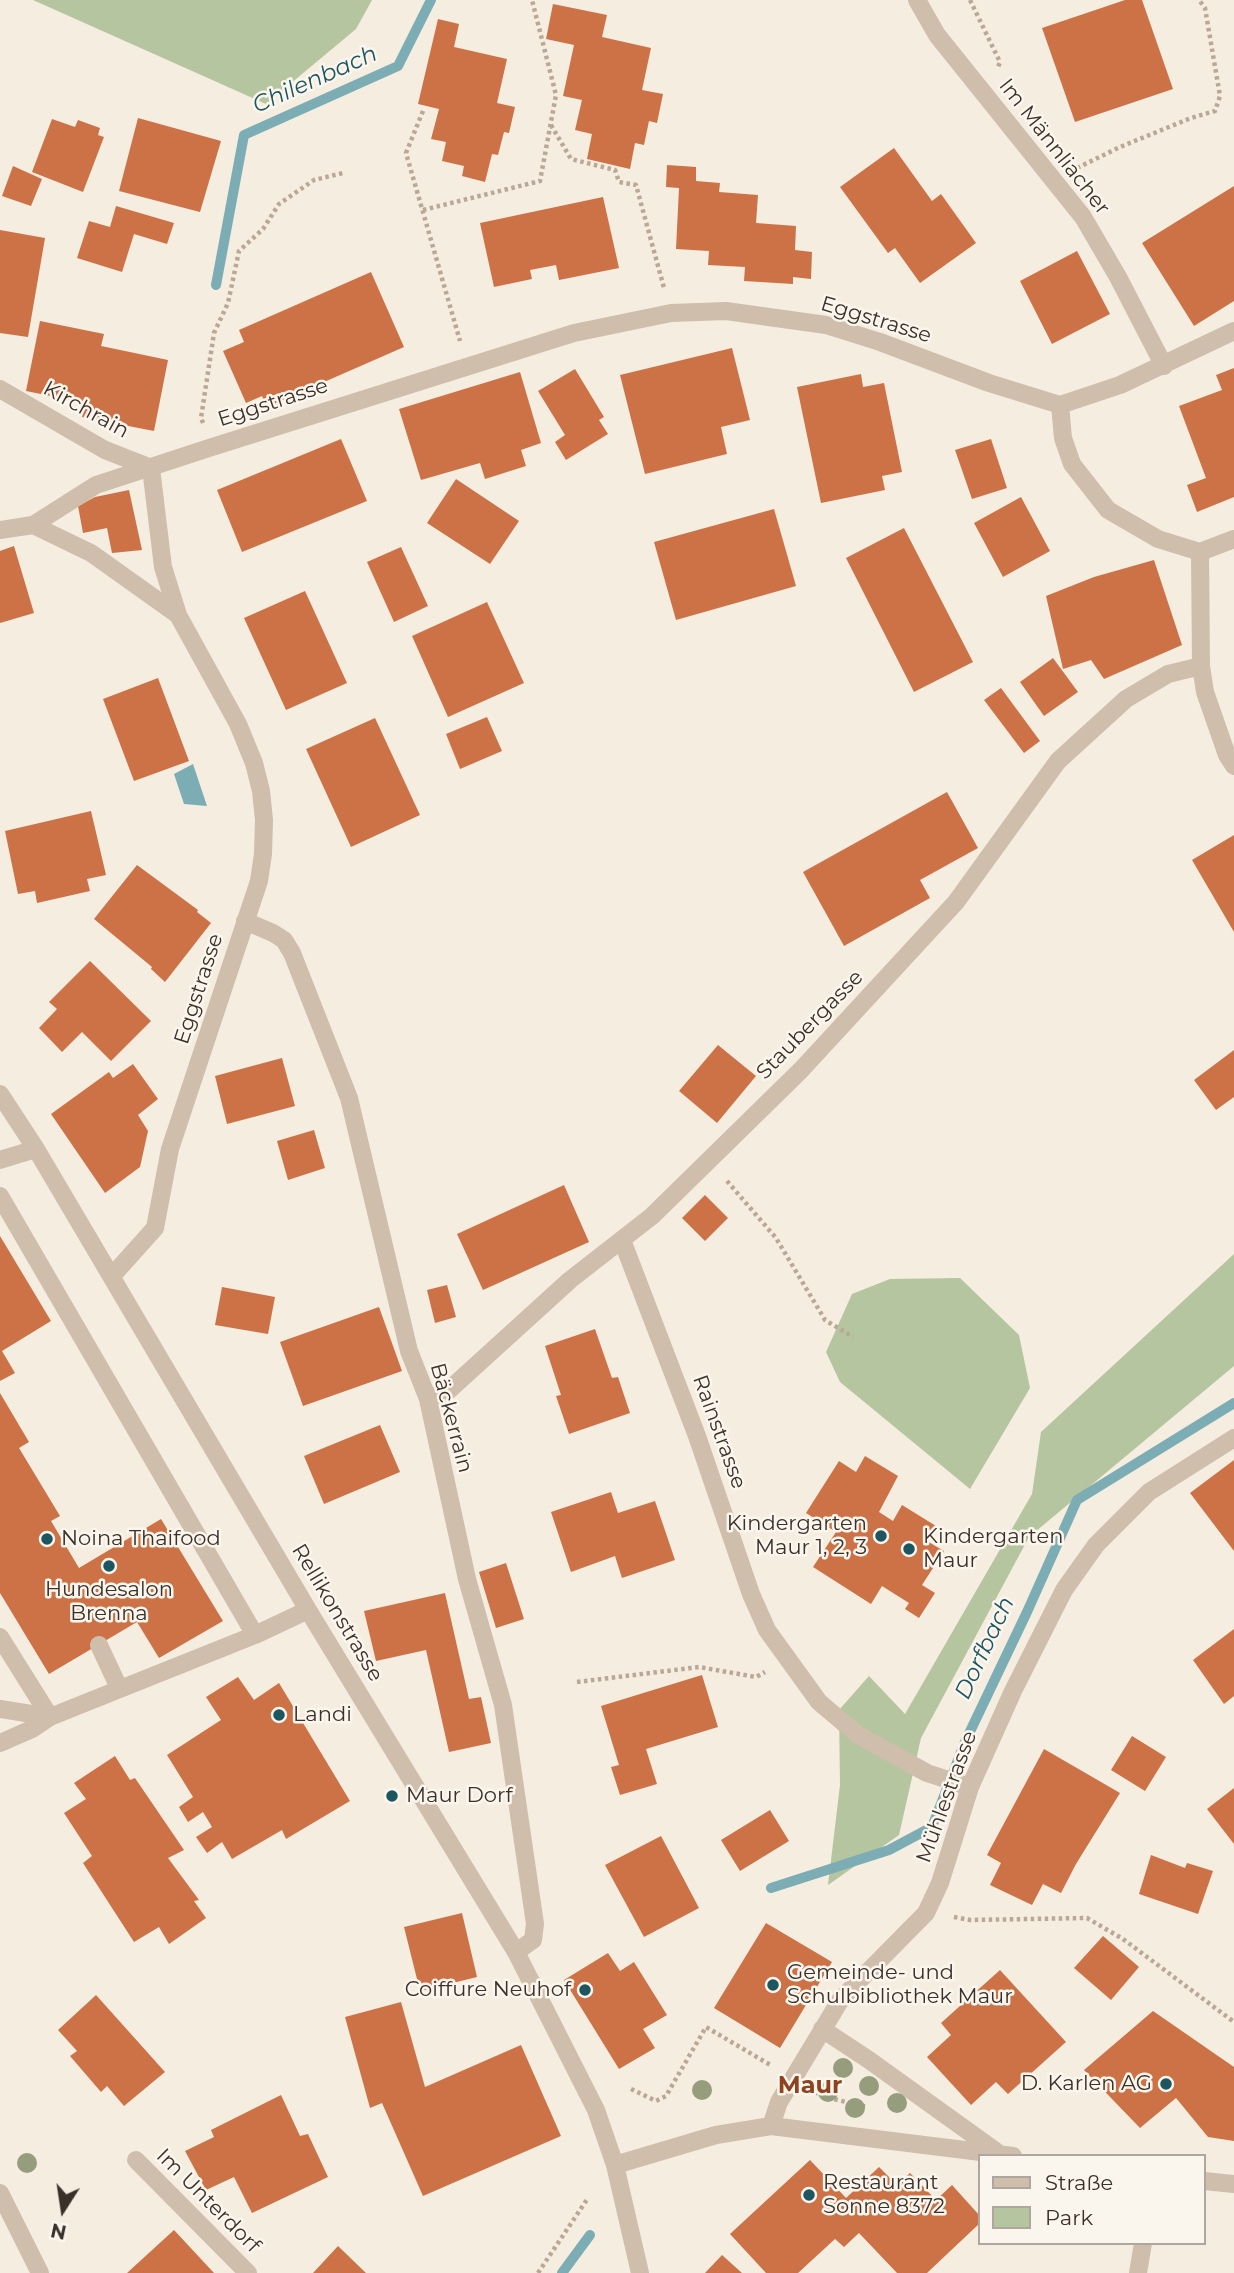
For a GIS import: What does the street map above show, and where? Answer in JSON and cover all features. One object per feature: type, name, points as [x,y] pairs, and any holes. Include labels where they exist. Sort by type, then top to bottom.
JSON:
[{"type":"street","name":"Im Männliacher","points":[[917,0],[937,35],[1083,217],[1164,366]]},
{"type":"street","name":"Eggstrasse","points":[[112,1276],[155,1228],[170,1149],[259,881],[264,853],[261,791],[254,763],[238,724],[178,615],[163,568],[151,468],[573,333],[671,313],[726,312],[826,325],[989,383],[1060,405]]},
{"type":"street","points":[[1234,331],[1120,385],[1060,405],[1063,438],[1072,464],[1108,510],[1158,539],[1200,552],[1234,539]]},
{"type":"street","name":"Kirchrain","points":[[0,389],[105,450],[151,468]]},
{"type":"street","points":[[0,530],[33,525],[96,485],[151,468]]},
{"type":"street","points":[[33,525],[91,553],[178,615]]},
{"type":"street","points":[[1200,552],[1201,666],[1205,692],[1227,755],[1234,766]]},
{"type":"street","name":"Staubergasse","points":[[428,1399],[449,1390],[570,1280],[652,1216],[801,1070],[956,902],[1058,761],[1126,699],[1167,674],[1201,666]]},
{"type":"street","name":"Bäckerrain","points":[[245,921],[284,940],[292,953],[349,1098],[409,1351],[428,1399],[467,1579],[503,1705],[536,1924],[533,1940],[516,1952]]},
{"type":"street","name":"Rellikonstrasse","points":[[0,1094],[36,1149],[308,1609],[516,1952],[596,2110],[615,2165],[640,2273]]},
{"type":"street","points":[[0,1160],[36,1149]]},
{"type":"street","points":[[0,1196],[255,1635]]},
{"type":"street","name":"Rainstrasse","points":[[622,1240],[697,1436],[751,1594],[767,1630],[819,1702],[858,1735],[927,1773],[970,1787]]},
{"type":"street","name":"Mühlestrasse","points":[[771,2126],[779,2102],[841,1999],[926,1913],[940,1882],[970,1787],[1013,1691],[1064,1590],[1096,1545],[1149,1492],[1234,1438]]},
{"type":"street","points":[[0,1743],[32,1729],[50,1717],[255,1635],[308,1609]]},
{"type":"street","points":[[0,1637],[50,1717]]},
{"type":"street","points":[[99,1645],[120,1688]]},
{"type":"street","points":[[0,1709],[50,1717]]},
{"type":"street","points":[[822,2029],[1005,2154]]},
{"type":"street","points":[[615,2165],[716,2135],[771,2126],[998,2154]]},
{"type":"street","name":"Im Unterdorf","points":[[136,2160],[248,2273]]},
{"type":"street","points":[[1206,2181],[1234,2184]]},
{"type":"street","points":[[0,2193],[40,2273]]},
{"type":"street","points":[[1138,2273],[1143,2245]]},
{"type":"path","points":[[423,210],[540,181],[556,95],[531,0]]},
{"type":"path","points":[[970,0],[1000,62],[983,91]]},
{"type":"path","points":[[1055,179],[1120,147],[1215,111],[1220,96],[1206,8],[1199,0]]},
{"type":"path","points":[[423,111],[406,153],[467,365]]},
{"type":"path","points":[[551,124],[571,159],[615,170],[619,182],[636,185],[671,313]]},
{"type":"path","points":[[209,448],[201,418],[212,345],[214,333],[228,303],[239,251],[263,229],[279,204],[314,180],[343,173]]},
{"type":"path","points":[[708,1159],[776,1238],[825,1320],[853,1337]]},
{"type":"path","points":[[577,1682],[699,1667],[756,1677],[787,1659]]},
{"type":"path","points":[[926,1913],[970,1920],[1087,1917],[1123,1939],[1234,2022]]},
{"type":"path","points":[[631,2089],[656,2101],[666,2096],[706,2027],[821,2096],[873,2108]]},
{"type":"path","points":[[538,2273],[588,2198]]},
{"type":"green space","points":[[33,0],[372,0],[356,29],[266,104]]},
{"type":"green space","points":[[1234,1254],[1234,1366],[1029,1537],[921,1738],[899,1835],[828,1885],[840,1785],[839,1710],[869,1676],[905,1714],[1032,1494],[1041,1432]]},
{"type":"green space","points":[[960,1278],[1019,1335],[1030,1388],[970,1489],[840,1382],[826,1352],[852,1294],[890,1279]]},
{"type":"water","points":[[193,764],[207,806],[184,804],[174,774]]},
{"type":"building","points":[[1125,0],[1142,0],[1173,89],[1075,122],[1042,28]]},
{"type":"building","points":[[553,4],[607,15],[602,37],[651,48],[642,90],[663,94],[657,123],[649,121],[644,145],[635,143],[630,169],[587,159],[592,134],[575,130],[582,100],[563,96],[574,45],[546,39]]},
{"type":"building","points":[[438,19],[459,24],[454,47],[507,59],[497,103],[515,107],[509,133],[504,132],[498,155],[492,154],[485,182],[462,176],[464,166],[442,161],[446,142],[431,139],[439,109],[418,104]]},
{"type":"building","points":[[138,118],[221,141],[200,212],[119,191]]},
{"type":"building","points":[[52,119],[75,127],[78,120],[100,128],[98,135],[104,137],[83,192],[32,172]]},
{"type":"building","points":[[894,148],[932,201],[941,194],[976,243],[920,283],[895,248],[888,253],[840,187]]},
{"type":"building","points":[[667,165],[696,167],[696,181],[720,183],[719,192],[758,195],[756,223],[796,226],[795,250],[812,252],[811,279],[793,277],[793,284],[744,281],[745,267],[708,265],[709,251],[676,249],[679,188],[666,187]]},
{"type":"building","points":[[13,166],[42,179],[31,206],[2,196]]},
{"type":"building","points":[[1234,186],[1234,301],[1194,326],[1142,243]]},
{"type":"building","points":[[603,197],[619,268],[559,280],[556,265],[530,270],[532,279],[494,287],[480,223]]},
{"type":"building","points":[[116,206],[174,223],[167,244],[134,234],[122,272],[77,258],[89,221],[110,227]]},
{"type":"building","points":[[0,230],[45,238],[28,337],[0,333]]},
{"type":"building","points":[[1077,251],[1110,314],[1052,344],[1020,281]]},
{"type":"building","points":[[371,272],[404,347],[267,407],[262,396],[246,403],[223,351],[244,342],[239,330]]},
{"type":"building","points":[[40,321],[104,334],[101,346],[168,360],[154,431],[82,417],[85,403],[26,391]]},
{"type":"building","points":[[732,348],[750,420],[721,427],[727,454],[645,474],[620,375]]},
{"type":"building","points":[[1234,368],[1234,497],[1197,512],[1187,485],[1206,478],[1179,406],[1222,390],[1216,375]]},
{"type":"building","points":[[575,369],[604,417],[599,420],[608,434],[566,460],[555,442],[565,435],[538,391]]},
{"type":"building","points":[[520,372],[541,443],[521,450],[526,466],[485,479],[480,463],[421,480],[399,409]]},
{"type":"building","points":[[861,374],[863,387],[884,383],[902,472],[882,476],[885,490],[821,503],[797,387]]},
{"type":"building","points":[[341,439],[367,501],[242,552],[217,490]]},
{"type":"building","points":[[991,439],[1007,488],[972,499],[955,450]]},
{"type":"building","points":[[456,479],[519,521],[490,564],[427,523]]},
{"type":"building","points":[[129,490],[142,550],[112,553],[107,528],[83,533],[78,506],[95,497]]},
{"type":"building","points":[[1021,497],[1050,551],[1003,577],[974,523]]},
{"type":"building","points":[[774,509],[796,586],[676,620],[654,542]]},
{"type":"building","points":[[904,528],[973,662],[914,692],[846,558]]},
{"type":"building","points":[[14,546],[34,613],[0,623],[0,551]]},
{"type":"building","points":[[401,547],[428,606],[394,622],[367,562]]},
{"type":"building","points":[[1154,560],[1182,645],[1104,679],[1091,660],[1063,669],[1046,596],[1094,577]]},
{"type":"building","points":[[305,591],[347,683],[286,710],[244,618]]},
{"type":"building","points":[[487,602],[524,683],[448,717],[412,636]]},
{"type":"building","points":[[1053,658],[1078,692],[1044,716],[1020,682]]},
{"type":"building","points":[[158,678],[189,761],[134,781],[103,699]]},
{"type":"building","points":[[1001,688],[1040,741],[1024,753],[984,700]]},
{"type":"building","points":[[487,717],[502,751],[460,769],[446,734]]},
{"type":"building","points":[[375,718],[420,815],[351,847],[306,749]]},
{"type":"building","points":[[947,792],[978,848],[920,880],[930,898],[844,946],[803,872]]},
{"type":"building","points":[[91,811],[106,875],[87,879],[90,891],[37,903],[35,891],[18,894],[5,831]]},
{"type":"building","points":[[1234,835],[1234,932],[1192,860]]},
{"type":"building","points":[[137,865],[198,910],[197,912],[211,923],[165,982],[152,967],[94,919]]},
{"type":"building","points":[[90,961],[151,1021],[111,1061],[82,1032],[62,1052],[39,1028],[57,1009],[49,1002]]},
{"type":"building","points":[[718,1045],[756,1076],[717,1123],[679,1091]]},
{"type":"building","points":[[1234,1050],[1234,1097],[1216,1110],[1194,1080]]},
{"type":"building","points":[[282,1058],[295,1106],[227,1124],[215,1076]]},
{"type":"building","points":[[133,1064],[158,1099],[138,1115],[148,1131],[140,1167],[105,1193],[51,1114],[109,1072],[113,1078]]},
{"type":"building","points":[[314,1130],[325,1168],[288,1180],[277,1141]]},
{"type":"building","points":[[564,1185],[589,1242],[483,1290],[457,1234]]},
{"type":"building","points":[[705,1195],[728,1218],[705,1241],[682,1218]]},
{"type":"building","points":[[0,1236],[51,1321],[2,1351],[15,1373],[0,1381]]},
{"type":"building","points":[[447,1285],[456,1317],[435,1323],[427,1290]]},
{"type":"building","points":[[222,1287],[275,1297],[268,1334],[215,1325]]},
{"type":"building","points":[[379,1307],[402,1371],[303,1406],[280,1342]]},
{"type":"building","points":[[595,1329],[612,1378],[618,1377],[630,1413],[569,1434],[556,1396],[561,1395],[545,1346]]},
{"type":"building","points":[[0,1393],[29,1442],[19,1448],[60,1516],[51,1521],[79,1568],[161,1519],[223,1621],[159,1658],[137,1622],[49,1674],[0,1593]]},
{"type":"building","points":[[380,1425],[400,1472],[324,1504],[304,1456]]},
{"type":"building","name":"Kindergarten Maur 1, 2, 3","points":[[865,1456],[898,1476],[879,1512],[893,1521],[902,1505],[936,1526],[927,1541],[944,1551],[922,1585],[935,1593],[919,1618],[905,1609],[909,1603],[882,1586],[871,1604],[813,1567],[836,1532],[806,1513],[839,1461],[856,1472]]},
{"type":"building","points":[[1234,1460],[1234,1551],[1190,1493]]},
{"type":"building","points":[[611,1492],[618,1513],[655,1501],[675,1560],[622,1578],[615,1556],[571,1572],[551,1512]]},
{"type":"building","points":[[506,1563],[524,1619],[496,1628],[479,1572]]},
{"type":"building","points":[[445,1593],[469,1699],[481,1697],[491,1743],[449,1752],[426,1650],[376,1661],[364,1611]]},
{"type":"building","points":[[1234,1629],[1234,1696],[1224,1704],[1193,1660]]},
{"type":"building","points":[[702,1675],[718,1727],[646,1749],[657,1784],[620,1795],[611,1767],[619,1765],[601,1706]]},
{"type":"building","points":[[238,1677],[254,1700],[279,1683],[350,1801],[286,1839],[282,1830],[232,1859],[222,1842],[207,1853],[196,1837],[212,1827],[203,1812],[188,1822],[179,1807],[193,1797],[167,1755],[221,1720],[206,1697]]},
{"type":"building","points":[[1132,1736],[1166,1757],[1145,1791],[1111,1770]]},
{"type":"building","points":[[1044,1749],[1120,1793],[1061,1893],[1043,1884],[1032,1905],[990,1885],[1001,1863],[987,1855]]},
{"type":"building","points":[[115,1756],[130,1780],[135,1778],[184,1850],[168,1858],[199,1900],[194,1901],[206,1918],[169,1944],[159,1927],[134,1942],[83,1863],[92,1856],[64,1813],[86,1799],[74,1783]]},
{"type":"building","points":[[1234,1788],[1234,1844],[1207,1809]]},
{"type":"building","points":[[770,1810],[789,1841],[740,1871],[721,1840]]},
{"type":"building","points":[[661,1836],[699,1908],[644,1937],[605,1865]]},
{"type":"building","points":[[1151,1855],[1185,1868],[1187,1863],[1213,1871],[1198,1914],[1139,1894]]},
{"type":"building","points":[[462,1913],[477,1977],[420,1991],[404,1927]]},
{"type":"building","points":[[766,1923],[832,1962],[780,2048],[714,2008]]},
{"type":"building","points":[[1103,1936],[1139,1967],[1111,2000],[1074,1968]]},
{"type":"building","points":[[608,1953],[620,1971],[634,1962],[667,2015],[643,2029],[655,2048],[619,2069],[564,1980]]},
{"type":"building","points":[[1000,1970],[1066,2042],[1008,2094],[996,2082],[971,2105],[927,2057],[951,2035],[941,2023]]},
{"type":"building","points":[[96,1995],[165,2072],[124,2106],[107,2086],[101,2092],[70,2056],[77,2051],[58,2030]]},
{"type":"building","points":[[401,2002],[425,2087],[521,2045],[561,2136],[423,2196],[382,2103],[370,2108],[345,2017]]},
{"type":"building","name":"D. Karlen AG","points":[[1153,2011],[1234,2067],[1234,2141],[1208,2137],[1176,2098],[1140,2128],[1084,2070]]},
{"type":"building","points":[[281,2095],[300,2136],[308,2134],[328,2177],[252,2213],[234,2177],[206,2190],[185,2151],[214,2137],[211,2130]]},
{"type":"building","points":[[810,2160],[846,2198],[879,2167],[897,2185],[910,2173],[936,2200],[952,2185],[978,2214],[978,2225],[927,2273],[897,2273],[859,2233],[844,2247],[835,2239],[798,2273],[766,2273],[730,2234]]},
{"type":"building","points":[[174,2230],[214,2273],[127,2273]]},
{"type":"building","points":[[338,2246],[366,2273],[313,2273]]},
{"type":"building","points":[[722,2255],[742,2273],[705,2273]]},
{"type":"waterway","name":"Chilenbach","points":[[216,285],[244,135],[398,66],[431,0]]},
{"type":"waterway","name":"Dorfbach","points":[[771,1888],[889,1850],[932,1827],[965,1742],[1077,1500],[1234,1403]]},
{"type":"waterway","name":"Dorfbach","points":[[562,2273],[590,2235]]},
{"type":"place","name":"Kindergarten Maur 1, 2, 3","points":[[881,1536]]},
{"type":"place","name":"Noina Thaifood","points":[[47,1539]]},
{"type":"place","name":"Kindergarten Maur","points":[[909,1549]]},
{"type":"place","name":"Hundesalon Brenna","points":[[109,1566]]},
{"type":"place","name":"Landi","points":[[279,1715]]},
{"type":"place","name":"Maur Dorf","points":[[392,1796]]},
{"type":"place","name":"Gemeinde- und Schulbibliothek Maur","points":[[773,1985]]},
{"type":"place","name":"Coiffure Neuhof","points":[[585,1990]]},
{"type":"place","name":"D. Karlen AG","points":[[1166,2084]]},
{"type":"place","name":"Restaurant Sonne 8372","points":[[809,2195]]},
{"type":"district","name":"Maur","points":[[810,2086]]}]
